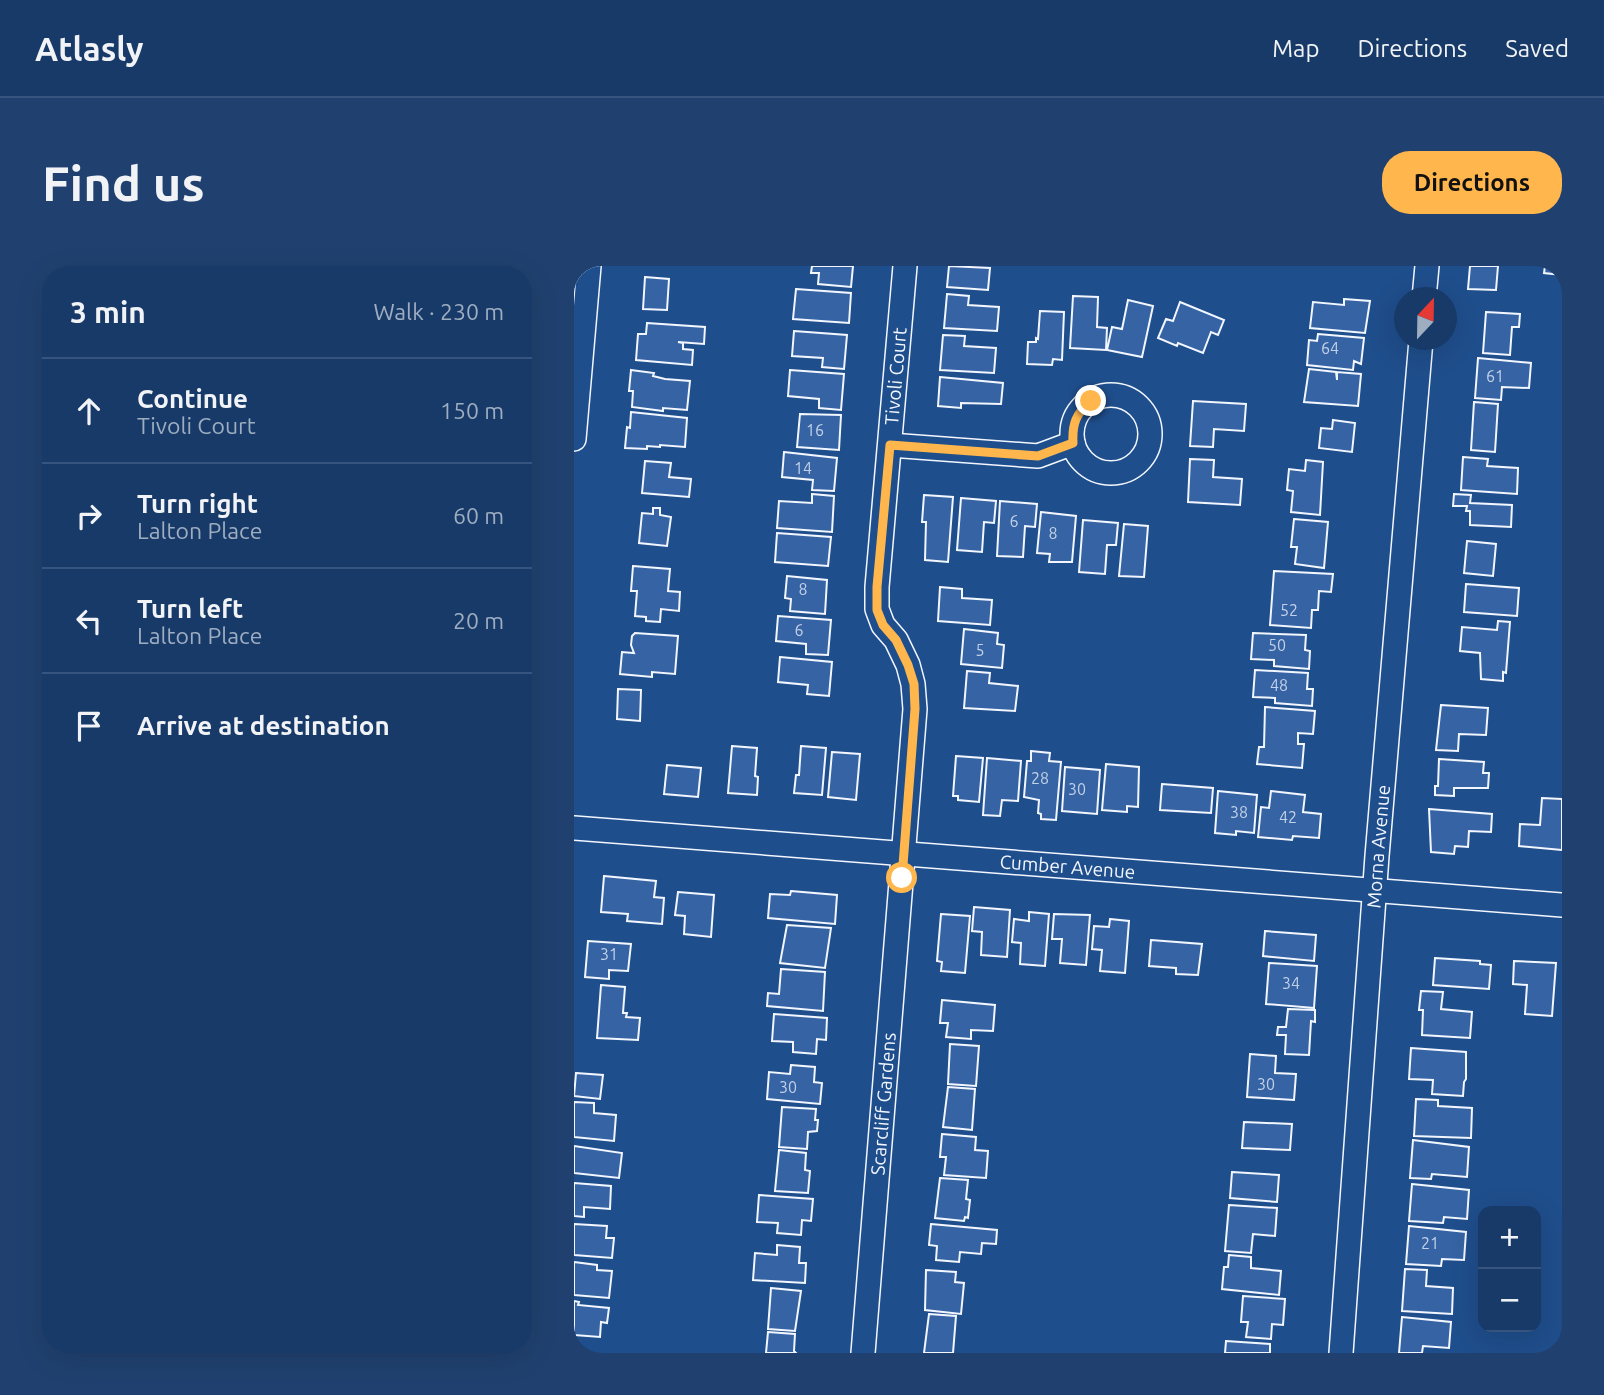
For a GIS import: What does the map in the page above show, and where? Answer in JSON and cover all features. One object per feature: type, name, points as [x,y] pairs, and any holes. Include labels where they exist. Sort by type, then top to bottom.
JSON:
[{"type":"street","points":[[574,439],[589,266]]},
{"type":"street","name":"Tivoli Court","points":[[904,853],[915,709],[914,684],[896,640],[883,625],[877,610],[877,587],[905,266]]},
{"type":"street","points":[[1425,287],[1427,266]]},
{"type":"street","name":"Morna Avenue","points":[[1341,1353],[1420,350]]},
{"type":"street","points":[[890,445],[1038,456],[1073,443]]},
{"type":"street","name":"Cumber Avenue","points":[[574,828],[1562,905]]},
{"type":"street","name":"Scarcliff Gardens","points":[[863,1353],[904,853]]},
{"type":"building","points":[[812,266],[853,266],[851,287],[818,284],[819,273],[811,273]]},
{"type":"building","points":[[949,266],[990,268],[988,290],[947,287]]},
{"type":"building","points":[[1470,266],[1498,266],[1496,290],[1468,289]]},
{"type":"building","points":[[1545,266],[1562,266],[1562,275],[1544,273]]},
{"type":"building","points":[[645,277],[669,279],[667,310],[643,309]]},
{"type":"building","points":[[796,289],[851,293],[849,323],[793,319]]},
{"type":"building","points":[[947,294],[969,296],[968,305],[999,307],[997,331],[944,328]]},
{"type":"building","points":[[1073,296],[1098,297],[1097,327],[1107,328],[1106,350],[1070,348]]},
{"type":"building","points":[[1344,299],[1370,301],[1365,333],[1310,328],[1313,302],[1344,305]]},
{"type":"building","points":[[1128,300],[1153,306],[1142,357],[1107,350],[1112,327],[1122,329]]},
{"type":"building","points":[[1180,302],[1224,320],[1218,335],[1211,332],[1203,353],[1158,338],[1166,319],[1173,321]]},
{"type":"building","points":[[1040,311],[1064,312],[1062,360],[1053,359],[1052,365],[1027,364],[1028,342],[1036,342],[1036,338],[1038,339]]},
{"type":"building","points":[[1486,312],[1520,314],[1519,327],[1512,327],[1510,355],[1483,353]]},
{"type":"building","points":[[647,323],[705,327],[704,344],[678,342],[683,343],[683,349],[693,350],[692,365],[636,360],[638,334],[646,334]]},
{"type":"building","points":[[794,331],[847,335],[844,369],[822,367],[823,358],[792,356]]},
{"type":"building","points":[[1318,334],[1364,338],[1361,364],[1354,361],[1353,370],[1307,365],[1309,340],[1317,341]]},
{"type":"building","points":[[943,335],[965,336],[964,346],[996,348],[994,373],[940,370]]},
{"type":"building","points":[[1478,358],[1531,363],[1529,388],[1502,387],[1501,400],[1475,398]]},
{"type":"building","points":[[1309,369],[1336,372],[1337,380],[1337,372],[1361,374],[1358,406],[1304,402]]},
{"type":"building","points":[[631,370],[654,373],[653,376],[665,379],[690,381],[687,410],[663,408],[663,411],[632,407],[633,391],[629,391]]},
{"type":"building","points":[[790,370],[844,374],[841,410],[819,408],[819,399],[788,396]]},
{"type":"building","points":[[940,377],[1003,383],[1001,404],[961,403],[961,408],[938,406]]},
{"type":"building","points":[[1193,401],[1246,404],[1244,431],[1214,429],[1213,447],[1190,446]]},
{"type":"building","points":[[1474,402],[1498,404],[1495,452],[1471,450]]},
{"type":"building","points":[[631,412],[687,418],[685,447],[660,445],[647,446],[647,449],[625,448]]},
{"type":"building","points":[[800,414],[841,415],[839,450],[797,447]]},
{"type":"building","points":[[1333,420],[1355,423],[1352,452],[1319,448],[1321,428],[1332,429]]},
{"type":"building","points":[[784,452],[837,458],[834,491],[812,490],[813,480],[782,477]]},
{"type":"building","points":[[1463,457],[1488,459],[1487,466],[1518,468],[1517,494],[1461,490]]},
{"type":"building","points":[[1190,459],[1214,460],[1213,477],[1242,479],[1240,505],[1188,502]]},
{"type":"building","points":[[1306,460],[1323,462],[1320,515],[1291,512],[1293,491],[1287,490],[1289,469],[1305,471]]},
{"type":"building","points":[[645,461],[671,463],[669,477],[691,479],[689,497],[642,493]]},
{"type":"building","points":[[812,494],[834,496],[832,532],[777,528],[779,501],[812,503]]},
{"type":"building","points":[[1454,494],[1471,495],[1470,503],[1512,505],[1511,527],[1470,525],[1470,511],[1466,511],[1467,506],[1453,506]]},
{"type":"building","points":[[924,495],[953,497],[948,562],[925,560],[926,522],[922,522]]},
{"type":"building","points":[[961,498],[996,501],[994,523],[984,522],[982,552],[957,550]]},
{"type":"building","points":[[1000,501],[1037,504],[1035,527],[1025,526],[1023,557],[997,556]]},
{"type":"building","points":[[653,508],[660,508],[660,515],[671,517],[667,546],[639,543],[642,513],[653,514]]},
{"type":"building","points":[[1041,512],[1076,516],[1072,562],[1049,562],[1050,554],[1037,553]]},
{"type":"building","points":[[1294,519],[1328,522],[1324,568],[1295,564],[1297,547],[1291,547]]},
{"type":"building","points":[[1083,520],[1118,523],[1116,545],[1107,545],[1105,574],[1079,572]]},
{"type":"building","points":[[1124,524],[1148,526],[1144,577],[1119,576]]},
{"type":"building","points":[[777,533],[831,537],[828,566],[775,562]]},
{"type":"building","points":[[1467,541],[1496,544],[1493,576],[1464,573]]},
{"type":"building","points":[[633,566],[670,569],[668,591],[680,592],[679,611],[661,609],[660,622],[646,621],[646,617],[635,616],[637,591],[631,591]]},
{"type":"building","points":[[1274,571],[1333,574],[1331,592],[1319,591],[1318,610],[1312,610],[1311,628],[1270,625]]},
{"type":"building","points":[[787,576],[827,580],[825,614],[790,611],[791,599],[785,598]]},
{"type":"building","points":[[1466,584],[1519,588],[1517,616],[1464,612]]},
{"type":"building","points":[[940,587],[962,589],[962,598],[992,600],[990,625],[938,621]]},
{"type":"building","points":[[778,616],[831,620],[828,655],[806,654],[806,644],[776,641]]},
{"type":"building","points":[[1498,621],[1510,622],[1506,673],[1503,672],[1503,681],[1481,679],[1480,653],[1460,651],[1462,627],[1497,630]]},
{"type":"building","points":[[964,629],[998,633],[997,644],[1004,645],[1002,668],[961,664]]},
{"type":"building","points":[[635,633],[678,636],[675,674],[652,672],[652,677],[620,674],[622,652],[634,653],[631,645]]},
{"type":"building","points":[[1253,633],[1306,635],[1305,650],[1310,651],[1309,669],[1274,666],[1274,660],[1251,659]]},
{"type":"building","points":[[780,657],[832,662],[829,696],[807,694],[808,685],[778,682]]},
{"type":"building","points":[[1255,670],[1308,673],[1307,689],[1313,689],[1312,706],[1275,703],[1275,698],[1253,697]]},
{"type":"building","points":[[967,671],[990,673],[989,683],[1018,686],[1015,711],[964,708]]},
{"type":"building","points":[[618,689],[641,690],[640,721],[617,719]]},
{"type":"building","points":[[1441,705],[1488,708],[1486,735],[1459,734],[1458,751],[1436,750]]},
{"type":"building","points":[[1265,707],[1315,711],[1313,734],[1298,733],[1298,744],[1304,744],[1302,768],[1257,764],[1259,747],[1264,747]]},
{"type":"building","points":[[732,746],[757,748],[757,795],[728,793]]},
{"type":"building","points":[[801,746],[826,748],[822,795],[794,793],[796,775],[799,775]]},
{"type":"building","points":[[1031,751],[1050,753],[1049,761],[1061,762],[1056,820],[1041,819],[1041,814],[1038,813],[1039,800],[1024,797],[1027,761],[1031,761]]},
{"type":"building","points":[[832,752],[860,754],[856,800],[828,797]]},
{"type":"building","points":[[956,756],[983,758],[979,802],[958,800],[958,796],[953,796]]},
{"type":"building","points":[[987,758],[1021,761],[1018,801],[1002,800],[1000,816],[983,815]]},
{"type":"building","points":[[1439,759],[1484,762],[1483,773],[1489,773],[1488,788],[1454,788],[1454,796],[1435,795]]},
{"type":"building","points":[[1106,764],[1139,767],[1138,807],[1127,806],[1127,812],[1102,810]]},
{"type":"building","points":[[667,765],[701,768],[698,797],[664,794]]},
{"type":"building","points":[[1065,767],[1100,770],[1097,814],[1062,811]]},
{"type":"building","points":[[1162,784],[1213,788],[1211,813],[1160,810]]},
{"type":"building","points":[[1218,791],[1257,795],[1254,833],[1215,833]]},
{"type":"building","points":[[1271,791],[1305,795],[1303,812],[1321,814],[1319,838],[1293,836],[1292,840],[1258,837],[1261,807],[1269,808]]},
{"type":"building","points":[[1542,798],[1562,799],[1562,850],[1519,846],[1520,824],[1540,825]]},
{"type":"building","points":[[1429,809],[1492,814],[1491,832],[1469,831],[1468,847],[1455,846],[1454,854],[1431,852]]},
{"type":"building","points":[[604,876],[656,881],[654,897],[664,898],[662,924],[627,921],[628,914],[601,912]]},
{"type":"building","points":[[791,891],[837,895],[835,924],[768,918],[770,894],[790,895]]},
{"type":"building","points":[[678,892],[714,895],[711,937],[684,934],[685,916],[675,915]]},
{"type":"building","points":[[974,907],[1010,910],[1007,957],[981,955],[982,932],[972,931]]},
{"type":"building","points":[[1029,912],[1049,914],[1045,966],[1020,964],[1021,943],[1012,942],[1014,919],[1029,921]]},
{"type":"building","points":[[941,914],[970,916],[965,973],[941,971],[942,962],[937,961]]},
{"type":"building","points":[[1054,914],[1090,915],[1086,965],[1060,963],[1062,939],[1052,939]]},
{"type":"building","points":[[1110,919],[1129,921],[1125,973],[1100,971],[1102,950],[1092,949],[1094,926],[1109,927]]},
{"type":"building","points":[[787,925],[831,928],[825,968],[780,963]]},
{"type":"building","points":[[1265,931],[1316,935],[1314,961],[1263,956]]},
{"type":"building","points":[[1151,940],[1202,944],[1198,975],[1176,974],[1176,968],[1149,966]]},
{"type":"building","points":[[588,941],[631,944],[628,971],[609,970],[609,979],[585,977]]},
{"type":"building","points":[[1435,958],[1480,961],[1480,964],[1491,965],[1489,989],[1433,985]]},
{"type":"building","points":[[1514,961],[1556,963],[1552,1016],[1525,1014],[1527,985],[1513,984]]},
{"type":"building","points":[[1269,963],[1317,966],[1314,1008],[1266,1004]]},
{"type":"building","points":[[781,969],[825,972],[823,1011],[767,1006],[768,993],[779,994]]},
{"type":"building","points":[[601,985],[625,987],[623,1013],[627,1013],[626,1017],[640,1018],[638,1040],[597,1038]]},
{"type":"building","points":[[1421,991],[1443,992],[1441,1009],[1472,1012],[1470,1038],[1422,1035],[1423,1010],[1419,1010]]},
{"type":"building","points":[[942,1000],[995,1005],[993,1031],[971,1030],[971,1039],[946,1037],[948,1023],[940,1023]]},
{"type":"building","points":[[1288,1009],[1315,1010],[1315,1022],[1311,1021],[1309,1055],[1285,1054],[1286,1035],[1277,1035],[1278,1027],[1286,1027]]},
{"type":"building","points":[[774,1014],[827,1018],[826,1040],[817,1039],[816,1054],[793,1052],[793,1042],[772,1041]]},
{"type":"building","points":[[950,1044],[979,1046],[976,1086],[948,1084]]},
{"type":"building","points":[[1411,1048],[1466,1052],[1463,1096],[1432,1094],[1433,1080],[1409,1079]]},
{"type":"building","points":[[1250,1054],[1276,1056],[1275,1073],[1296,1074],[1294,1100],[1247,1097]]},
{"type":"building","points":[[791,1065],[815,1067],[814,1082],[822,1083],[820,1104],[767,1099],[769,1072],[790,1074]]},
{"type":"building","points":[[576,1073],[603,1075],[600,1099],[574,1096]]},
{"type":"building","points":[[948,1087],[975,1089],[972,1130],[943,1127]]},
{"type":"building","points":[[1416,1099],[1438,1100],[1438,1106],[1472,1108],[1471,1138],[1414,1136]]},
{"type":"building","points":[[574,1102],[594,1103],[594,1113],[616,1115],[614,1141],[574,1137]]},
{"type":"building","points":[[782,1107],[816,1109],[817,1131],[808,1132],[807,1149],[779,1147]]},
{"type":"building","points":[[1244,1122],[1292,1124],[1290,1150],[1242,1148]]},
{"type":"building","points":[[942,1134],[976,1137],[975,1150],[988,1151],[986,1178],[944,1175],[946,1157],[940,1157]]},
{"type":"building","points":[[1413,1140],[1469,1147],[1467,1177],[1432,1174],[1431,1179],[1410,1178]]},
{"type":"building","points":[[574,1146],[622,1153],[619,1178],[574,1173]]},
{"type":"building","points":[[779,1150],[806,1153],[805,1170],[810,1171],[808,1193],[775,1191]]},
{"type":"building","points":[[1232,1172],[1279,1175],[1277,1202],[1230,1198]]},
{"type":"building","points":[[940,1178],[968,1180],[966,1199],[970,1200],[968,1218],[965,1217],[964,1221],[935,1218]]},
{"type":"building","points":[[574,1183],[611,1186],[610,1209],[584,1207],[584,1217],[574,1216]]},
{"type":"building","points":[[1412,1184],[1469,1190],[1467,1219],[1444,1217],[1443,1223],[1409,1221]]},
{"type":"building","points":[[759,1195],[813,1199],[811,1221],[802,1220],[801,1235],[777,1233],[778,1223],[757,1222]]},
{"type":"building","points":[[1229,1205],[1277,1208],[1275,1236],[1253,1234],[1251,1253],[1225,1251]]},
{"type":"building","points":[[574,1224],[607,1226],[606,1238],[614,1238],[612,1258],[574,1255]]},
{"type":"building","points":[[931,1224],[997,1230],[996,1244],[982,1243],[981,1254],[960,1252],[959,1262],[936,1260],[937,1246],[929,1245]]},
{"type":"building","points":[[1409,1226],[1466,1232],[1464,1260],[1442,1259],[1441,1266],[1406,1264]]},
{"type":"building","points":[[777,1245],[800,1247],[799,1263],[806,1263],[805,1283],[753,1280],[755,1253],[777,1255]]},
{"type":"building","points":[[1229,1255],[1251,1257],[1251,1268],[1281,1271],[1279,1295],[1222,1289],[1224,1267],[1228,1267]]},
{"type":"building","points":[[574,1262],[597,1265],[597,1270],[612,1271],[609,1298],[574,1295]]},
{"type":"building","points":[[1405,1269],[1427,1270],[1426,1286],[1453,1288],[1452,1314],[1402,1311]]},
{"type":"building","points":[[926,1270],[956,1272],[955,1282],[964,1283],[961,1314],[925,1310]]},
{"type":"building","points":[[771,1288],[801,1291],[795,1331],[768,1329]]},
{"type":"building","points":[[1243,1296],[1285,1299],[1283,1325],[1272,1324],[1271,1339],[1246,1337],[1248,1322],[1241,1322]]},
{"type":"building","points":[[574,1301],[579,1302],[578,1305],[609,1308],[607,1323],[601,1322],[600,1337],[574,1335]]},
{"type":"building","points":[[929,1314],[956,1316],[953,1353],[924,1353]]},
{"type":"building","points":[[1402,1317],[1451,1322],[1449,1348],[1423,1346],[1422,1353],[1399,1353]]},
{"type":"building","points":[[768,1332],[795,1334],[796,1353],[766,1353]]},
{"type":"building","points":[[1226,1341],[1270,1344],[1270,1353],[1225,1353]]},
{"type":"route","points":[[902,878],[915,709],[914,684],[908,665],[896,640],[883,625],[877,610],[890,445],[1038,456],[1073,443],[1075,419],[1081,409],[1091,401]]}]
